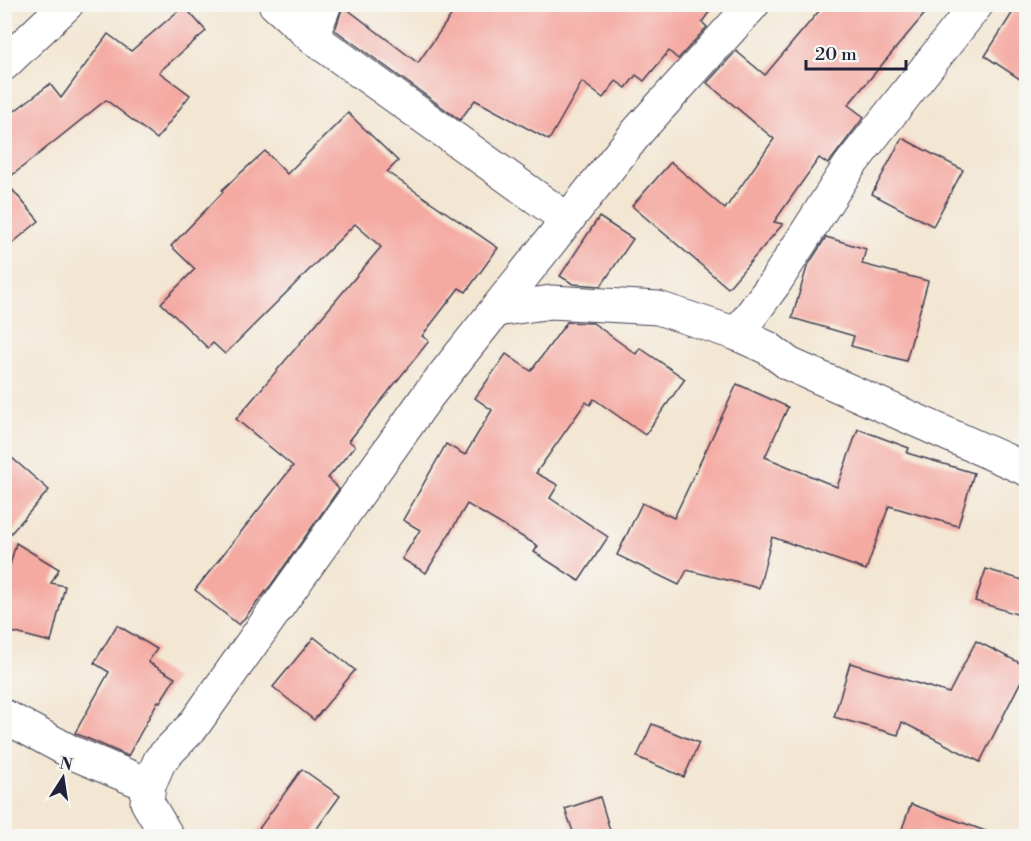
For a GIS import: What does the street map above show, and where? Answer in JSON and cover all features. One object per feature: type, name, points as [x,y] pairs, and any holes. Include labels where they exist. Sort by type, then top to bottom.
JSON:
[{"type":"street","points":[[4,64],[67,4]]},
{"type":"street","points":[[275,4],[312,37],[568,220]]},
{"type":"street","points":[[312,37],[325,4]]},
{"type":"street","points":[[167,837],[147,802],[149,785],[160,760],[193,726],[429,394],[638,130],[753,4]]},
{"type":"street","points":[[737,334],[774,284],[850,165],[977,4]]},
{"type":"street","points":[[496,310],[551,302],[658,308],[737,334],[768,348],[789,364],[1026,469]]},
{"type":"street","points":[[4,716],[73,753],[149,785]]},
{"type":"building","points":[[459,4],[715,4],[702,22],[707,27],[678,59],[669,51],[644,81],[636,75],[626,88],[616,81],[603,98],[582,82],[549,140],[475,100],[460,120],[335,30],[343,6],[418,63]]},
{"type":"building","points":[[825,4],[933,4],[848,105],[864,117],[828,164],[819,158],[774,222],[783,224],[728,288],[632,206],[671,162],[725,209],[774,139],[707,83],[736,51],[765,75]]},
{"type":"building","points":[[1018,4],[1026,4],[1026,83],[985,56]]},
{"type":"building","points":[[184,6],[206,31],[159,72],[190,95],[157,139],[106,100],[5,181],[39,221],[4,250],[4,119],[50,84],[61,98],[108,34],[131,51]]},
{"type":"building","points":[[348,113],[398,161],[387,172],[498,248],[466,292],[459,288],[422,336],[429,341],[349,441],[355,446],[328,478],[339,489],[271,585],[239,625],[195,590],[293,466],[236,419],[381,247],[355,224],[225,354],[213,343],[208,348],[161,303],[195,269],[171,246],[223,192],[222,190],[265,151],[287,174]]},
{"type":"building","points":[[902,138],[963,170],[933,226],[872,194]]},
{"type":"building","points":[[599,217],[633,239],[601,286],[573,284],[560,276]]},
{"type":"building","points":[[826,237],[866,249],[862,264],[928,281],[906,361],[851,346],[854,336],[792,318],[807,267]]},
{"type":"building","points":[[567,322],[593,323],[636,354],[640,348],[685,379],[645,435],[594,399],[590,405],[586,402],[536,473],[558,485],[550,498],[608,537],[579,581],[534,552],[538,546],[467,504],[426,573],[402,559],[420,530],[403,520],[446,444],[465,455],[492,410],[475,398],[506,354],[531,371]]},
{"type":"building","points":[[737,384],[788,407],[765,457],[837,487],[858,429],[909,448],[907,453],[974,473],[958,526],[889,506],[866,570],[772,537],[759,588],[687,570],[679,585],[617,555],[642,503],[674,518]]},
{"type":"building","points":[[4,451],[49,490],[4,541]]},
{"type":"building","points":[[16,543],[59,569],[51,583],[65,586],[51,642],[4,630],[4,587]]},
{"type":"building","points":[[986,569],[1026,581],[1026,617],[975,601]]},
{"type":"building","points":[[117,625],[157,649],[148,662],[175,678],[160,702],[158,701],[128,756],[75,733],[109,672],[94,663]]},
{"type":"building","points":[[314,637],[355,670],[314,720],[273,687]]},
{"type":"building","points":[[976,641],[1026,666],[1026,671],[980,762],[902,722],[898,735],[834,717],[850,663],[949,693]]},
{"type":"building","points":[[652,724],[699,743],[684,777],[637,757]]},
{"type":"building","points":[[302,769],[340,796],[311,837],[253,837]]},
{"type":"building","points":[[600,797],[612,837],[575,837],[565,809]]},
{"type":"building","points":[[911,804],[991,833],[990,837],[899,837]]}]
